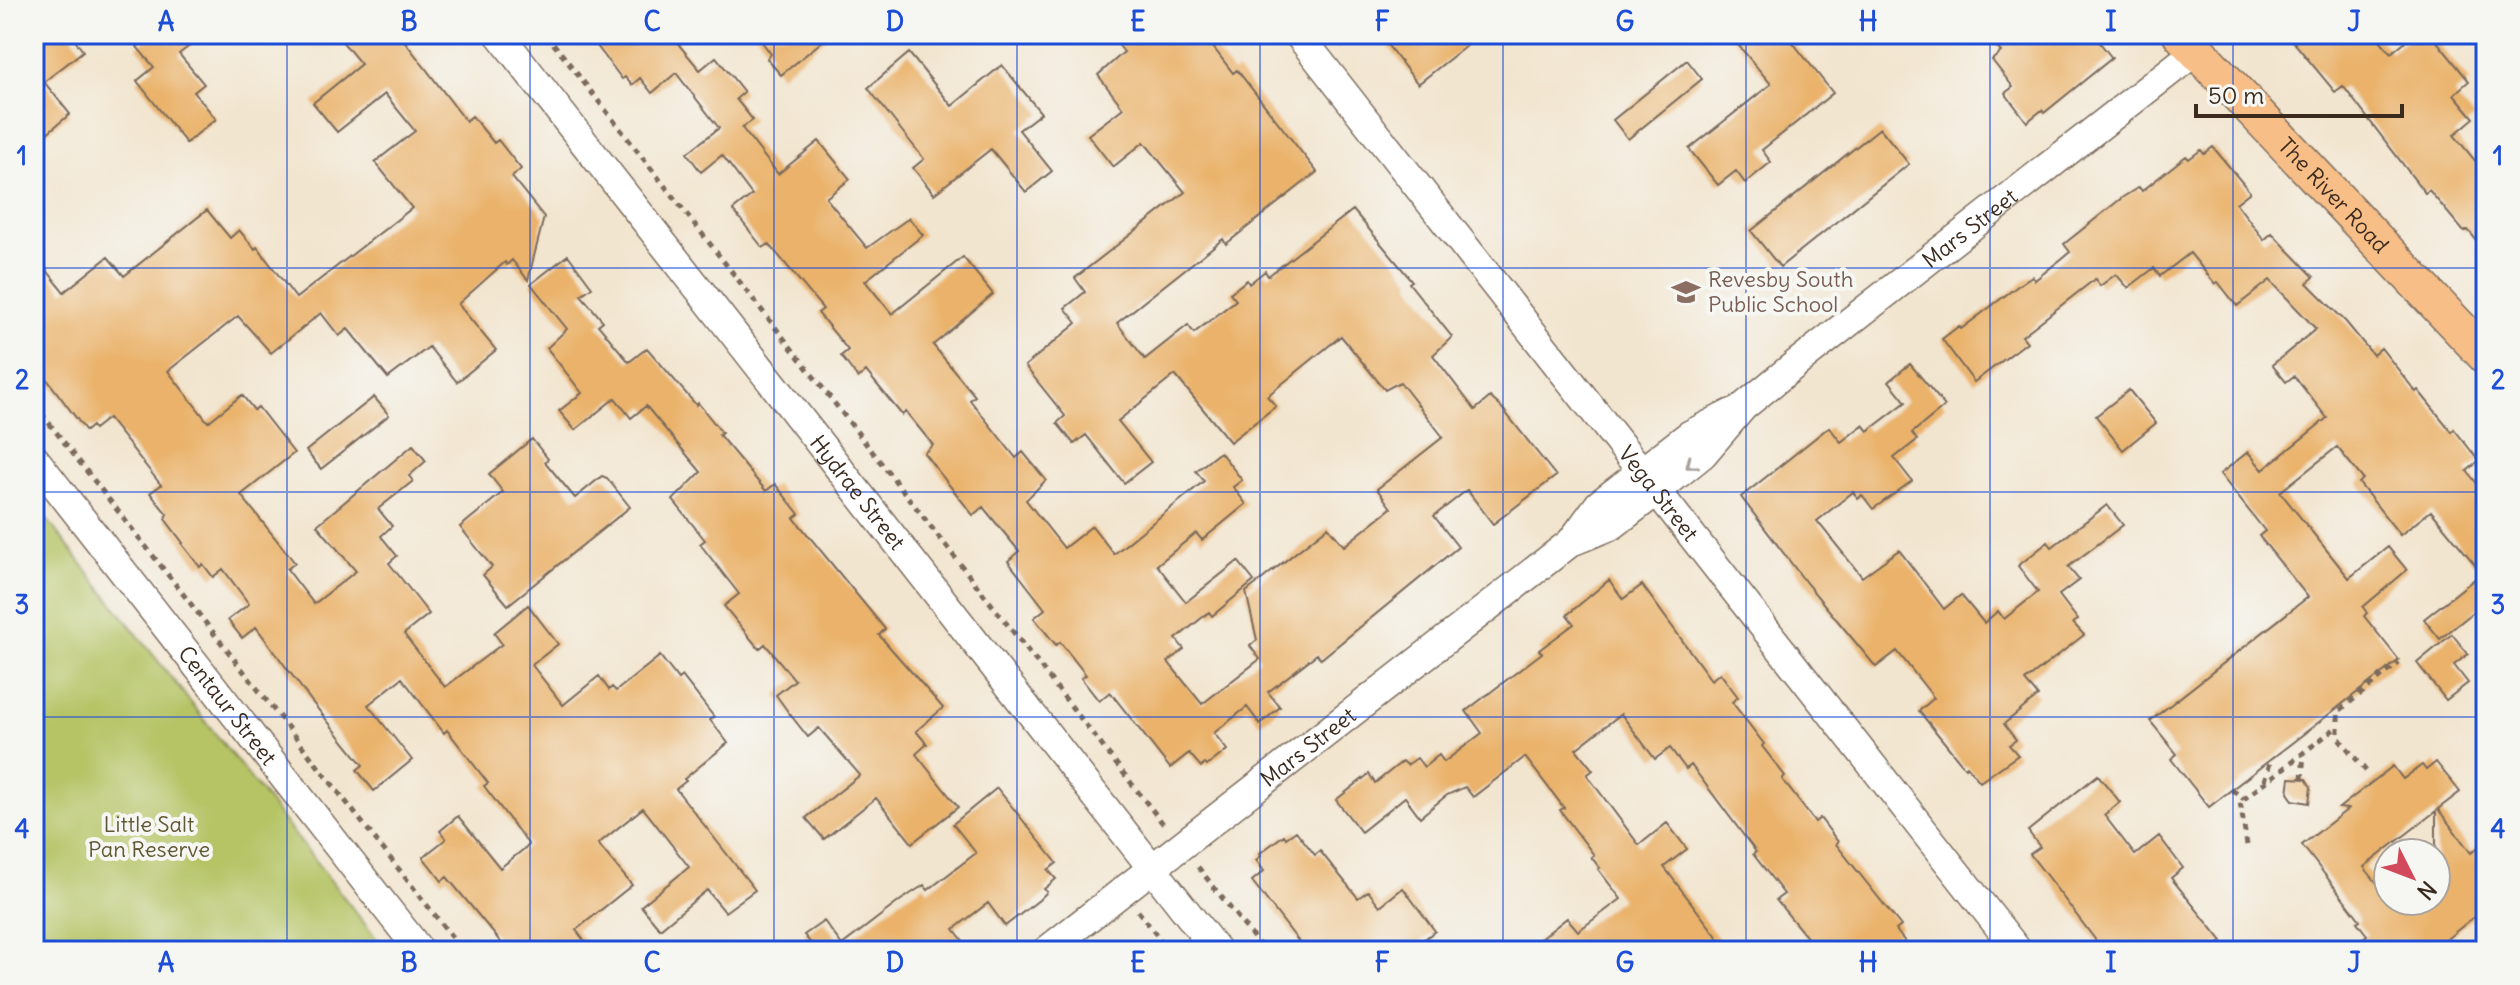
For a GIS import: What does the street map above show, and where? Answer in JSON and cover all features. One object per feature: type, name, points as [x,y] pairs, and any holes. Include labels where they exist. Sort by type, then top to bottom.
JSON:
[{"type":"main road","name":"The River Road","points":[[2189,42],[2486,356]]},
{"type":"street","name":"Hydrae Street","points":[[499,34],[1217,951]]},
{"type":"street","name":"Vega Street","points":[[1298,34],[2018,951]]},
{"type":"street","name":"Mars Street","points":[[1046,951],[1571,542],[1613,525],[1649,481],[1703,454],[1743,407],[2189,42]]},
{"type":"street","name":"Centaur Street","points":[[34,458],[420,951]]},
{"type":"path","points":[[546,34],[1264,951]]},
{"type":"path","points":[[34,404],[463,951]]},
{"type":"path","points":[[2366,771],[2338,737],[2338,712],[2364,696],[2399,663]]},
{"type":"path","points":[[2247,845],[2240,802],[2338,726]]},
{"type":"path","points":[[2302,779],[2304,752]]},
{"type":"path","points":[[2265,783],[2271,759]]},
{"type":"path","points":[[2232,790],[2244,799]]},
{"type":"green space","name":"Little Salt Pan Reserve","points":[[34,503],[386,951],[34,951]]},
{"type":"building","points":[[34,34],[70,34],[83,51],[44,82],[70,114],[34,144]]},
{"type":"building","points":[[153,34],[205,34],[179,54],[204,84],[194,92],[216,119],[186,143],[137,81],[154,67],[137,47]]},
{"type":"building","points":[[336,34],[399,34],[466,121],[472,116],[494,143],[498,140],[521,169],[512,177],[544,217],[528,280],[512,260],[507,265],[505,262],[458,304],[496,350],[457,382],[429,347],[388,378],[348,329],[339,336],[321,313],[271,353],[238,316],[168,371],[208,422],[242,395],[254,410],[258,407],[294,453],[241,495],[295,563],[287,569],[314,604],[356,571],[317,525],[413,445],[426,461],[409,476],[413,481],[378,509],[392,526],[381,536],[397,556],[389,563],[429,614],[404,634],[445,687],[502,644],[494,633],[528,605],[558,644],[532,665],[563,705],[599,676],[609,690],[612,687],[616,691],[660,656],[678,679],[682,676],[714,717],[710,720],[728,743],[676,789],[755,890],[725,912],[707,890],[660,929],[641,906],[689,867],[643,808],[598,844],[632,885],[576,930],[592,951],[508,951],[447,877],[442,881],[423,857],[446,839],[440,831],[458,816],[500,868],[529,845],[484,786],[488,783],[447,730],[444,733],[402,678],[368,705],[412,760],[374,791],[357,770],[363,765],[256,627],[242,638],[228,620],[249,604],[223,569],[213,577],[203,564],[200,567],[182,544],[165,519],[167,514],[150,493],[161,485],[108,418],[86,431],[34,362],[34,346],[45,337],[34,324],[34,254],[64,292],[108,257],[124,276],[207,210],[230,238],[239,230],[255,249],[257,247],[296,298],[412,208],[375,162],[415,131],[385,94],[337,132],[313,103],[361,64]]},
{"type":"building","points":[[588,34],[670,34],[700,70],[716,57],[744,92],[736,99],[753,120],[742,128],[778,174],[819,141],[850,179],[826,198],[867,248],[909,218],[923,235],[865,281],[892,314],[963,257],[993,294],[933,345],[975,396],[970,400],[1016,458],[1023,452],[1046,480],[1026,500],[1064,548],[1092,526],[1114,554],[1204,481],[1196,471],[1220,452],[1242,480],[1233,487],[1246,504],[1202,540],[1196,533],[1157,565],[1186,602],[1238,561],[1254,581],[1212,616],[1209,612],[1176,639],[1184,649],[1168,662],[1202,704],[1260,659],[1250,646],[1257,640],[1246,592],[1328,527],[1344,546],[1391,508],[1377,489],[1443,437],[1400,382],[1385,390],[1341,336],[1267,396],[1276,406],[1230,442],[1175,375],[1118,421],[1151,462],[1124,483],[1086,435],[1074,444],[1057,423],[1065,416],[1025,366],[1077,323],[1065,308],[1085,292],[1075,278],[1185,192],[1144,142],[1113,167],[1088,135],[1123,108],[1098,75],[1124,52],[1110,34],[1203,34],[1233,73],[1237,70],[1317,172],[1226,244],[1223,239],[1117,323],[1145,359],[1188,325],[1194,333],[1236,300],[1230,293],[1247,280],[1249,284],[1265,271],[1268,276],[1353,210],[1412,281],[1409,283],[1452,337],[1433,355],[1475,410],[1490,397],[1501,407],[1556,476],[1493,524],[1467,490],[1434,516],[1458,547],[1321,659],[1317,654],[1268,692],[1280,707],[1260,724],[1247,707],[1214,733],[1227,750],[1207,766],[1201,767],[1189,753],[1170,768],[1110,692],[1099,701],[1081,678],[1086,675],[1060,642],[1056,645],[1034,618],[1045,609],[1008,561],[1019,551],[983,507],[973,515],[924,453],[933,445],[906,412],[902,415],[866,371],[858,378],[841,356],[848,350],[818,313],[823,309],[769,244],[763,248],[733,210],[752,195],[722,155],[701,172],[687,153],[719,128],[676,73],[652,93],[640,78],[632,85],[625,77],[622,79]]},
{"type":"building","points":[[756,34],[831,34],[781,75],[767,59],[771,54]]},
{"type":"building","points":[[1379,34],[1481,34],[1418,84]]},
{"type":"building","points":[[1729,34],[1786,34],[1833,93],[1762,150],[1771,162],[1745,183],[1736,171],[1718,185],[1689,149],[1771,84]]},
{"type":"building","points":[[1986,34],[2093,34],[2112,58],[2044,113],[2042,110],[2027,122],[2005,93],[2013,87],[1992,60],[2001,52]]},
{"type":"building","points":[[2287,34],[2375,34],[2391,53],[2414,34],[2431,34],[2469,81],[2454,94],[2474,118],[2454,135],[2486,174],[2486,252],[2468,230],[2464,232],[2429,190],[2425,193],[2343,86],[2335,92]]},
{"type":"building","points":[[909,53],[952,106],[1002,65],[1041,113],[1019,130],[1052,171],[1026,192],[991,149],[934,194],[913,168],[924,159],[868,88]]},
{"type":"building","points":[[1687,60],[1702,79],[1628,139],[1613,120]]},
{"type":"building","points":[[1880,128],[1909,164],[1780,267],[1751,231]]},
{"type":"building","points":[[2213,147],[2250,192],[2236,203],[2264,240],[2272,233],[2314,277],[2307,283],[2373,355],[2381,348],[2479,461],[2467,471],[2486,495],[2486,602],[2440,639],[2424,619],[2482,573],[2431,511],[2400,535],[2359,483],[2363,479],[2337,447],[2280,492],[2349,578],[2388,547],[2407,570],[2363,607],[2367,613],[2364,616],[2399,660],[2209,807],[2171,759],[2177,754],[2150,721],[2308,597],[2259,536],[2265,531],[2220,474],[2248,452],[2263,470],[2327,418],[2294,376],[2286,382],[2272,365],[2316,329],[2270,280],[2237,306],[2190,253],[2160,276],[2154,268],[2128,288],[2116,274],[2100,286],[2095,279],[2022,336],[2027,342],[1974,382],[1942,339],[1959,326],[1961,329],[2032,276],[2035,280],[2070,252],[2064,244],[2123,197],[2139,187],[2142,191],[2186,156],[2189,159],[2201,150],[2204,154]]},
{"type":"building","points":[[568,255],[592,287],[581,295],[603,321],[598,325],[629,362],[647,348],[696,405],[698,403],[722,433],[719,435],[766,491],[775,484],[799,514],[794,518],[885,629],[879,635],[943,708],[916,731],[927,744],[916,754],[958,807],[912,843],[876,798],[824,839],[806,818],[860,775],[819,728],[808,737],[776,695],[795,680],[765,644],[759,649],[724,606],[739,594],[700,544],[705,540],[673,500],[701,472],[646,406],[631,418],[615,398],[575,430],[559,411],[582,393],[547,348],[567,329],[531,284]]},
{"type":"building","points":[[1910,364],[1945,406],[1912,433],[1917,440],[1894,458],[1912,481],[1873,509],[1862,495],[1858,499],[1853,492],[1817,521],[1862,577],[1899,550],[1944,609],[1961,595],[1984,623],[1998,611],[2004,619],[2038,592],[2018,566],[2048,542],[2052,547],[2107,505],[2123,525],[2068,567],[2079,580],[2059,595],[2078,620],[2073,623],[2084,635],[2025,681],[2038,696],[2004,724],[2016,740],[2009,745],[2018,755],[1980,782],[1919,711],[1934,698],[1897,651],[1876,667],[1807,584],[1741,497],[1829,427],[1841,442],[1863,425],[1868,431],[1906,402],[1889,381]]},
{"type":"building","points":[[2129,390],[2156,423],[2123,450],[2096,416]]},
{"type":"building","points":[[374,397],[389,415],[321,469],[306,451]]},
{"type":"building","points":[[532,439],[548,459],[545,462],[575,498],[602,476],[630,507],[508,605],[483,575],[492,567],[460,527],[503,492],[489,474]]},
{"type":"building","points":[[1609,580],[1623,599],[1642,585],[1711,680],[1720,673],[1738,697],[1732,702],[1785,776],[1782,779],[1815,822],[1820,818],[1838,842],[1836,844],[1901,926],[1896,930],[1912,951],[1818,951],[1776,900],[1784,894],[1691,765],[1686,769],[1670,748],[1655,759],[1621,714],[1576,749],[1593,770],[1587,775],[1639,845],[1667,823],[1687,849],[1664,867],[1728,951],[1525,951],[1567,918],[1578,931],[1621,899],[1598,869],[1591,857],[1594,855],[1560,810],[1564,808],[1525,757],[1473,797],[1465,787],[1447,795],[1420,817],[1405,797],[1361,832],[1336,800],[1369,774],[1375,783],[1403,761],[1407,765],[1417,758],[1424,767],[1439,755],[1444,762],[1482,733],[1466,711],[1542,653],[1539,650],[1574,624],[1567,615]]},
{"type":"building","points":[[2452,634],[2468,654],[2454,665],[2468,683],[2446,700],[2417,663]]},
{"type":"building","points":[[2436,762],[2460,792],[2438,809],[2471,853],[2486,841],[2486,907],[2432,951],[2347,951],[2367,935],[2357,922],[2360,920],[2302,845],[2348,809],[2339,808],[2393,766],[2403,779],[2422,765],[2426,770]]},
{"type":"building","points":[[2098,775],[2120,802],[2104,815],[2135,855],[2159,836],[2183,868],[2171,878],[2222,941],[2209,951],[2104,951],[2030,854],[2040,847],[2028,831]]},
{"type":"building","points":[[2290,778],[2306,779],[2311,787],[2309,803],[2293,800],[2288,793]]},
{"type":"building","points":[[997,788],[1057,863],[1048,870],[1056,879],[1044,889],[1047,892],[1039,900],[1005,926],[988,903],[954,929],[971,951],[817,951],[804,935],[824,921],[842,945],[901,900],[924,885],[928,890],[976,853],[953,824]]},
{"type":"building","points":[[1296,831],[1315,855],[1320,851],[1358,898],[1368,891],[1380,906],[1403,888],[1435,931],[1409,951],[1306,951],[1252,881],[1264,871],[1256,860],[1260,853],[1284,835],[1286,838]]},
{"type":"place","name":"Revesby South Public School","points":[[1686,292]]}]
